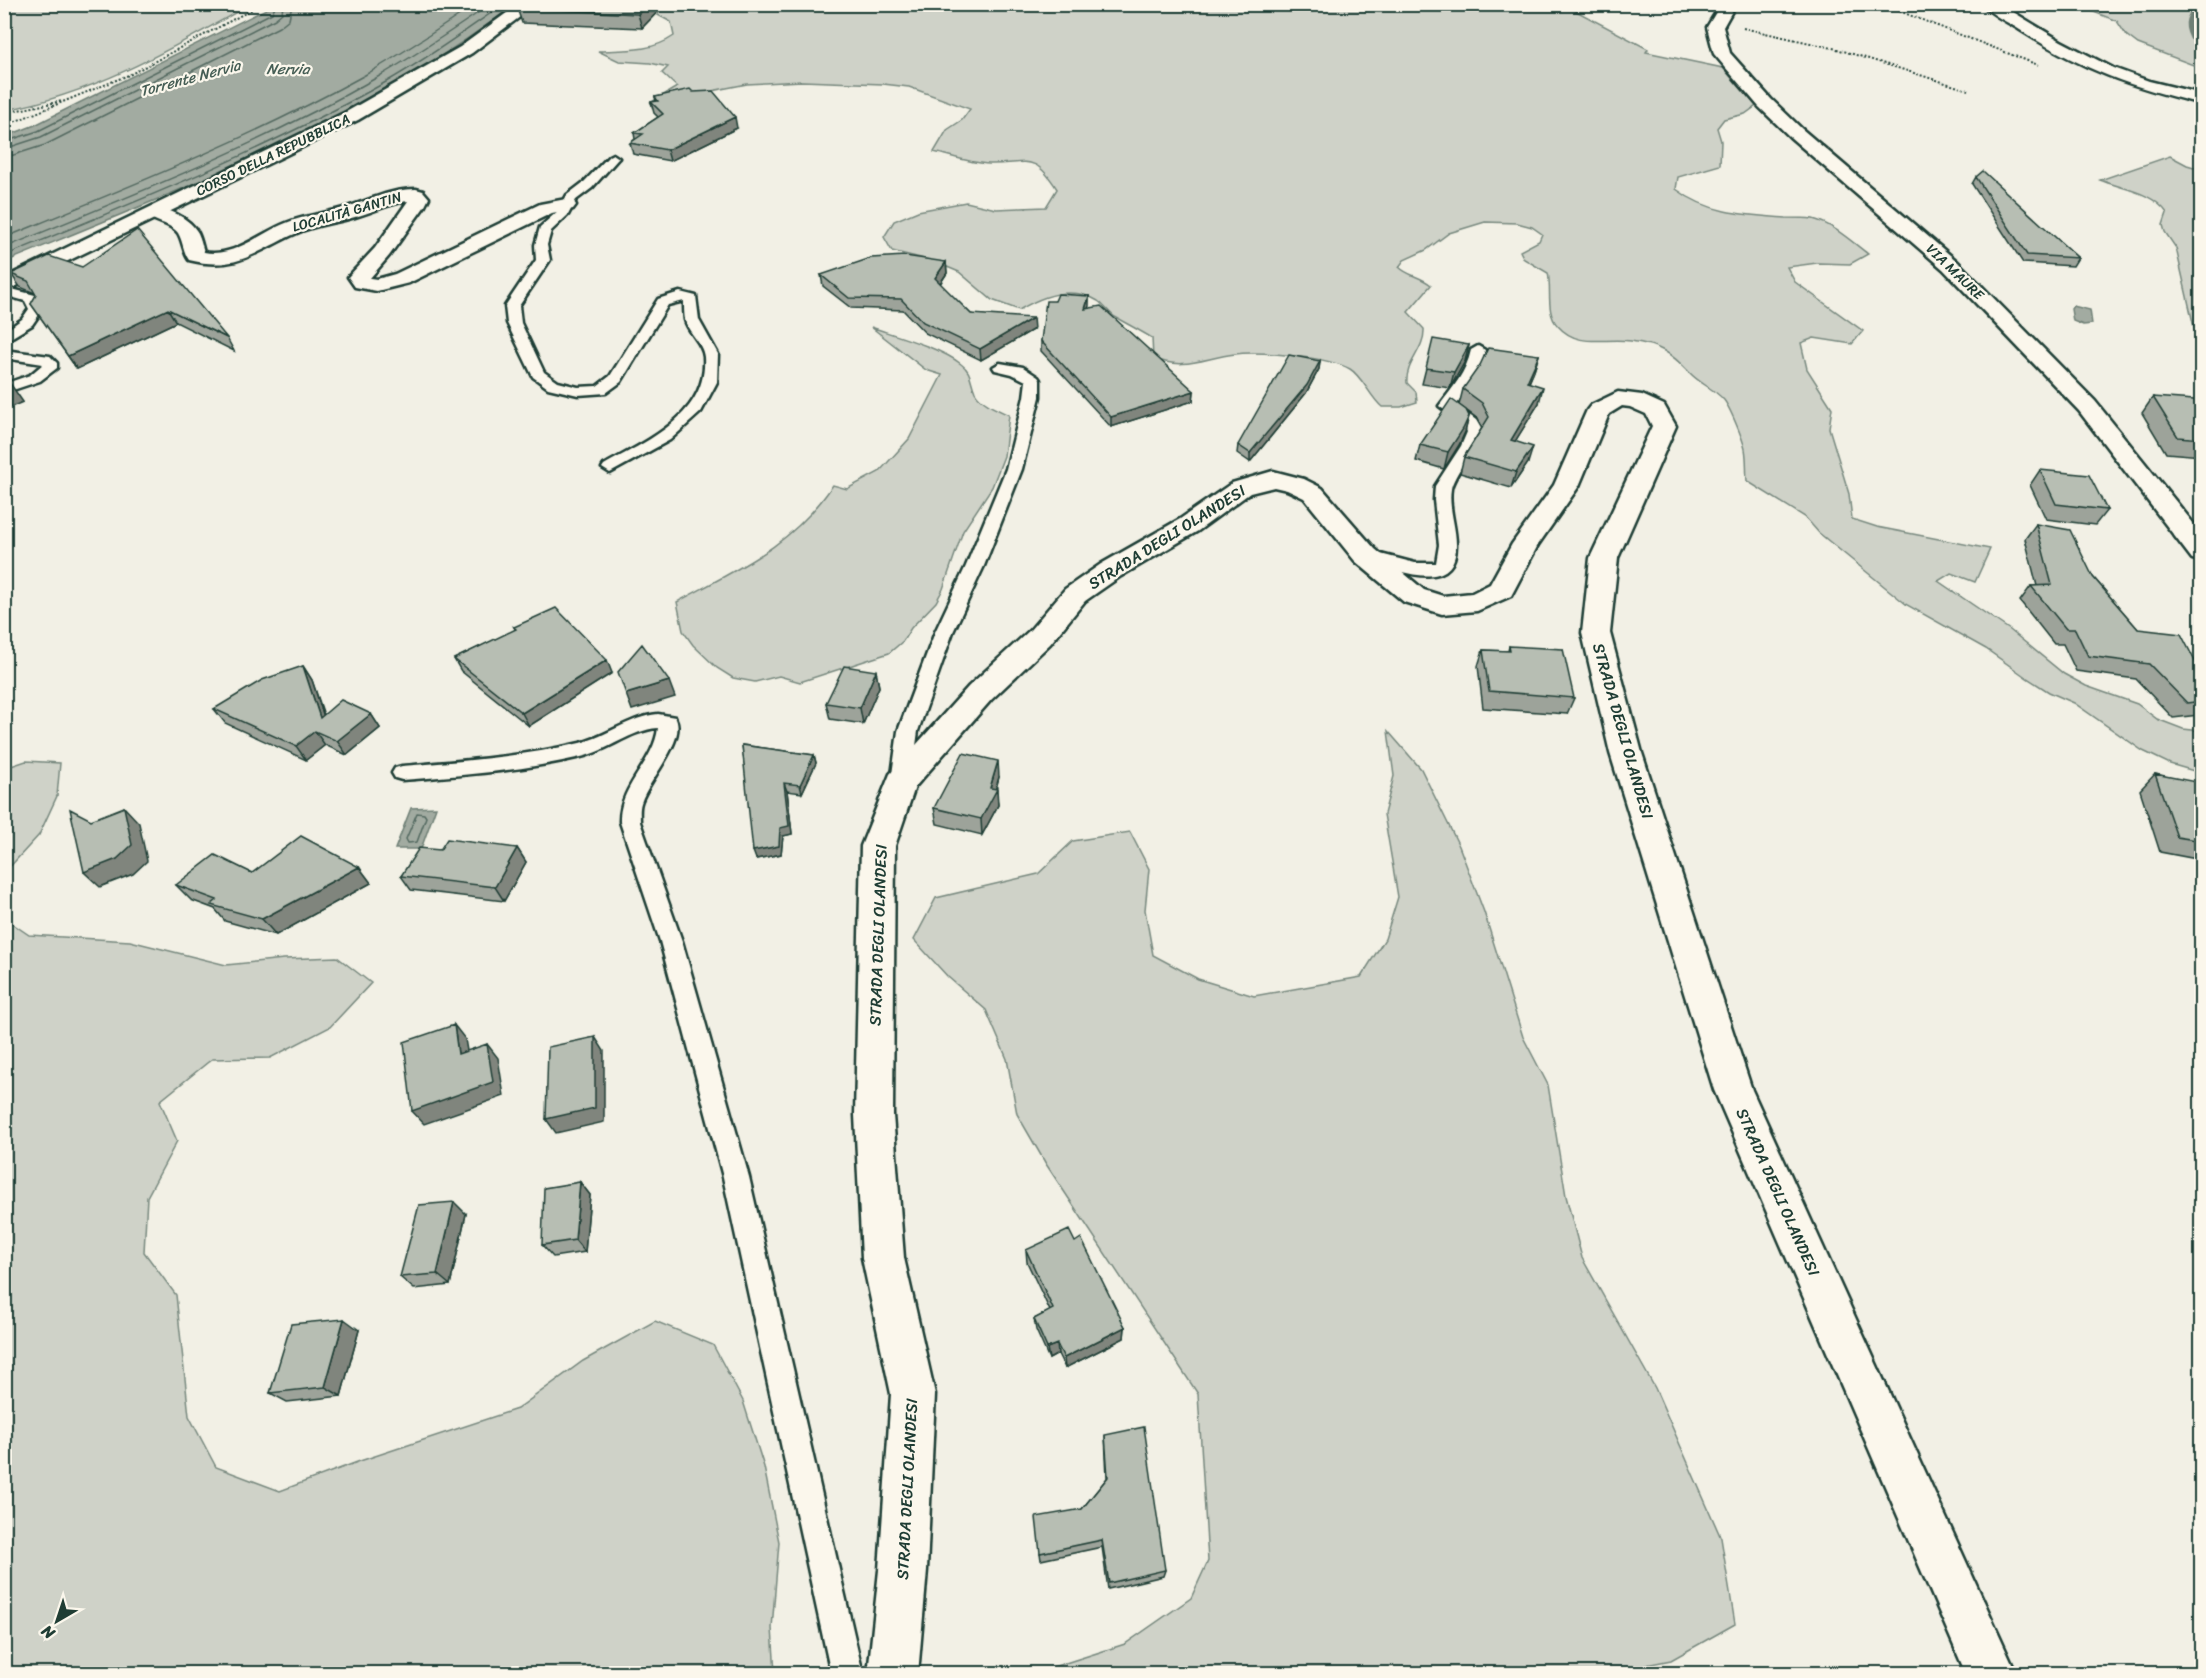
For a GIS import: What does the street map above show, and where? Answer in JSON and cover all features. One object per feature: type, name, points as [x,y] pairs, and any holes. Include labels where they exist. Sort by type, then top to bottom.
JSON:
[{"type":"main road","name":"CORSO DELLA REPUBBLICA","points":[[4,286],[352,116],[466,50],[530,4]]},
{"type":"main road","name":"VIA MAURE","points":[[1729,4],[1715,27],[1722,54],[1796,133],[1950,265],[2087,406],[2202,553]]},
{"type":"main road","points":[[1989,4],[2097,67],[2126,79],[2202,99]]},
{"type":"main road","name":"LOCALITÀ GANTIN","points":[[155,213],[181,225],[188,233],[196,256],[214,259],[234,255],[308,222],[349,214],[398,197],[416,195],[419,198],[416,206],[382,252],[359,277],[362,283],[376,285],[402,279],[547,208],[566,205]]},
{"type":"main road","name":"STRADA DEGLI OLANDESI","points":[[893,1674],[903,1570],[913,1394],[883,1258],[874,1114],[878,846],[901,782],[980,693],[1040,637],[1075,595],[1111,570],[1189,525],[1241,488],[1273,479],[1295,484],[1313,493],[1365,555],[1414,596],[1442,605],[1477,602],[1502,590],[1526,544],[1566,486],[1599,410],[1618,399],[1634,400],[1656,410],[1664,426],[1604,558],[1596,633],[1626,753],[1733,1090],[1992,1674]]},
{"type":"lane","points":[[610,468],[664,437],[696,409],[710,382],[711,354],[692,320],[692,301],[688,297],[680,296],[663,302],[616,379],[601,390],[578,391],[553,384],[538,374],[514,323],[512,306],[543,260],[541,244],[545,230],[564,212],[566,205],[613,158]]},
{"type":"lane","points":[[4,291],[30,298],[36,309],[35,314],[23,325],[4,338]]},
{"type":"lane","points":[[1365,555],[1424,570],[1436,570],[1444,566],[1448,545],[1442,500],[1443,486],[1469,446],[1475,432],[1471,423],[1447,406],[1462,389],[1475,364],[1478,350]]},
{"type":"lane","points":[[4,354],[45,359],[50,363],[50,368],[35,378],[4,389]]},
{"type":"lane","points":[[901,782],[908,730],[944,632],[975,566],[1014,469],[1032,397],[1033,380],[1025,373],[1015,369],[1000,367]]},
{"type":"lane","points":[[402,773],[507,762],[589,748],[620,732],[650,721],[658,719],[668,722],[669,730],[666,740],[646,771],[630,804],[630,822],[671,941],[736,1177],[847,1674]]},
{"type":"path","points":[[4,126],[131,74],[262,4]]},
{"type":"path","points":[[1881,4],[2038,65]]},
{"type":"path","points":[[1771,34],[1837,49],[1968,90]]},
{"type":"path","points":[[4,113],[72,99]]},
{"type":"shaded area","points":[[661,4],[1563,4],[1648,49],[1646,52],[1723,68],[1756,106],[1745,114],[1724,119],[1717,128],[1721,141],[1720,165],[1678,177],[1676,189],[1701,204],[1728,212],[1820,221],[1868,254],[1850,264],[1817,263],[1787,267],[1795,282],[1863,331],[1852,344],[1814,338],[1801,343],[1807,369],[1832,408],[1829,428],[1849,494],[1852,519],[1877,527],[1990,549],[1975,582],[1951,573],[1938,581],[2010,630],[2064,674],[2086,686],[2137,704],[2157,719],[2183,729],[2201,731],[2201,773],[2170,764],[2143,751],[2074,703],[2049,692],[1986,649],[1907,605],[1819,533],[1805,517],[1747,481],[1744,444],[1726,402],[1694,377],[1677,360],[1650,345],[1621,340],[1583,340],[1566,333],[1558,326],[1550,308],[1548,273],[1524,259],[1520,251],[1539,241],[1542,234],[1532,227],[1517,223],[1485,222],[1449,233],[1426,250],[1404,260],[1399,267],[1431,285],[1408,312],[1424,329],[1421,343],[1407,376],[1407,383],[1416,392],[1417,402],[1401,407],[1382,407],[1350,369],[1311,358],[1246,353],[1185,364],[1164,362],[1153,358],[1152,338],[1115,317],[1100,303],[1088,296],[1057,294],[1037,300],[1019,310],[992,300],[959,272],[933,261],[892,251],[884,237],[894,221],[918,211],[966,202],[996,209],[1046,207],[1057,189],[1042,169],[1035,165],[1021,162],[989,164],[934,152],[947,130],[962,120],[970,109],[909,87],[802,81],[747,84],[650,103],[677,87],[662,73],[668,67],[619,61],[598,51],[647,48],[674,36],[671,22],[658,15]]},
{"type":"shaded area","points":[[4,5],[249,5],[161,53],[101,81],[38,103],[5,110]]},
{"type":"shaded area","points":[[2076,5],[2201,5],[2201,68],[2138,44],[2126,35],[2117,21]]},
{"type":"shaded area","points":[[2170,156],[2201,169],[2201,358],[2176,248],[2163,225],[2167,213],[2154,200],[2100,180]]},
{"type":"shaded area","points":[[871,327],[918,343],[952,358],[967,370],[975,392],[981,400],[1009,415],[1004,456],[992,487],[963,531],[943,589],[936,602],[911,628],[903,641],[889,653],[800,682],[779,676],[755,682],[733,678],[717,668],[693,645],[683,631],[677,602],[743,566],[782,540],[817,506],[833,485],[847,489],[879,472],[909,439],[942,375],[926,370]]},
{"type":"shaded area","points":[[1388,731],[1421,769],[1459,846],[1484,912],[1523,1037],[1548,1085],[1566,1196],[1582,1258],[1655,1388],[1721,1538],[1735,1624],[1671,1660],[1606,1673],[1043,1673],[1050,1668],[1125,1644],[1191,1598],[1208,1561],[1198,1394],[1046,1164],[1017,1114],[1007,1059],[986,1010],[948,977],[914,940],[936,898],[1038,874],[1073,841],[1130,832],[1149,869],[1145,910],[1153,955],[1198,979],[1254,996],[1361,977],[1385,939],[1398,897],[1384,814],[1394,776]]},
{"type":"shaded area","points":[[26,761],[60,763],[57,796],[39,835],[5,872],[5,768]]},
{"type":"shaded area","points":[[4,918],[29,935],[130,941],[226,965],[284,959],[337,957],[371,983],[330,1027],[270,1058],[212,1059],[160,1101],[177,1141],[147,1197],[144,1252],[176,1295],[189,1416],[216,1467],[280,1491],[360,1461],[517,1409],[583,1361],[655,1321],[713,1345],[743,1401],[764,1467],[779,1542],[772,1628],[775,1673],[5,1673]]},
{"type":"water","name":"Nervia","points":[[274,5],[514,5],[456,46],[395,84],[332,118],[203,180],[5,262],[4,137],[35,125]]},
{"type":"water","points":[[2073,306],[2090,310],[2092,324],[2083,325],[2073,321],[2071,309]]},
{"type":"water","points":[[436,807],[421,849],[395,849],[411,808]]},
{"type":"building","points":[[522,4],[647,4],[638,14],[517,8]]},
{"type":"building","points":[[690,89],[693,92],[713,91],[735,117],[667,150],[630,143],[643,134],[634,133],[663,114],[651,102],[658,101],[655,97]]},
{"type":"building","points":[[1983,171],[2078,258],[2027,255],[1976,177]]},
{"type":"building","points":[[137,230],[227,338],[168,309],[68,356],[31,304],[36,295],[28,281],[11,274],[49,256],[82,267]]},
{"type":"building","points":[[905,256],[946,262],[935,278],[971,314],[1033,318],[980,349],[923,322],[901,299],[849,298],[821,275],[871,258]]},
{"type":"building","points":[[1058,294],[1089,296],[1085,309],[1101,306],[1194,391],[1111,417],[1041,341],[1046,301],[1055,301]]},
{"type":"building","points":[[1433,339],[1469,345],[1454,372],[1426,368]]},
{"type":"building","points":[[1488,348],[1539,355],[1527,382],[1543,387],[1511,440],[1533,447],[1516,472],[1464,457],[1489,417],[1482,403],[1463,389],[1480,365]]},
{"type":"building","points":[[1289,355],[1320,361],[1307,385],[1250,453],[1238,445]]},
{"type":"building","points":[[2153,397],[2194,400],[2202,412],[2202,439],[2178,437]]},
{"type":"building","points":[[1451,399],[1466,410],[1469,416],[1448,452],[1420,445]]},
{"type":"building","points":[[2040,470],[2089,475],[2107,510],[2056,504]]},
{"type":"building","points":[[2036,524],[2070,530],[2093,577],[2138,629],[2181,634],[2202,675],[2202,701],[2187,703],[2149,664],[2088,656],[2075,629],[2066,629],[2031,586],[2052,585]]},
{"type":"building","points":[[556,608],[607,660],[522,713],[454,659],[516,629],[514,627]]},
{"type":"building","points":[[642,644],[669,681],[626,694],[618,672]]},
{"type":"building","points":[[1509,646],[1563,649],[1574,698],[1489,691],[1483,650],[1510,651]]},
{"type":"building","points":[[303,666],[320,718],[341,700],[371,714],[337,741],[315,731],[296,746],[214,709],[262,680]]},
{"type":"building","points":[[844,666],[876,671],[860,708],[826,703]]},
{"type":"building","points":[[742,745],[814,755],[800,785],[784,783],[789,826],[780,828],[779,846],[753,851]]},
{"type":"building","points":[[963,753],[998,761],[990,788],[997,789],[981,819],[934,808]]},
{"type":"building","points":[[2155,774],[2201,783],[2202,841],[2177,837]]},
{"type":"building","points":[[124,807],[132,845],[117,859],[84,872],[70,809],[91,820]]},
{"type":"building","points":[[301,836],[359,867],[262,919],[211,905],[217,900],[176,885],[215,855],[252,873]]},
{"type":"building","points":[[447,839],[517,848],[495,887],[401,876],[419,848],[440,850]]},
{"type":"building","points":[[454,1025],[458,1054],[487,1044],[493,1082],[412,1111],[404,1042]]},
{"type":"building","points":[[595,1037],[595,1108],[546,1119],[548,1047]]},
{"type":"building","points":[[580,1182],[575,1240],[542,1245],[544,1188]]},
{"type":"building","points":[[454,1202],[437,1274],[400,1277],[419,1205]]},
{"type":"building","points":[[1069,1230],[1075,1242],[1081,1238],[1125,1327],[1064,1358],[1057,1344],[1047,1348],[1034,1319],[1053,1309],[1026,1250]]},
{"type":"building","points":[[344,1319],[325,1387],[270,1393],[291,1324]]},
{"type":"building","points":[[1144,1427],[1165,1570],[1109,1583],[1102,1540],[1040,1553],[1036,1517],[1082,1509],[1108,1477],[1105,1435]]},
{"type":"waterway","points":[[2192,38],[2188,23],[2200,4]]},
{"type":"water label","name":"Torrente Nervia","points":[[190,78]]}]
